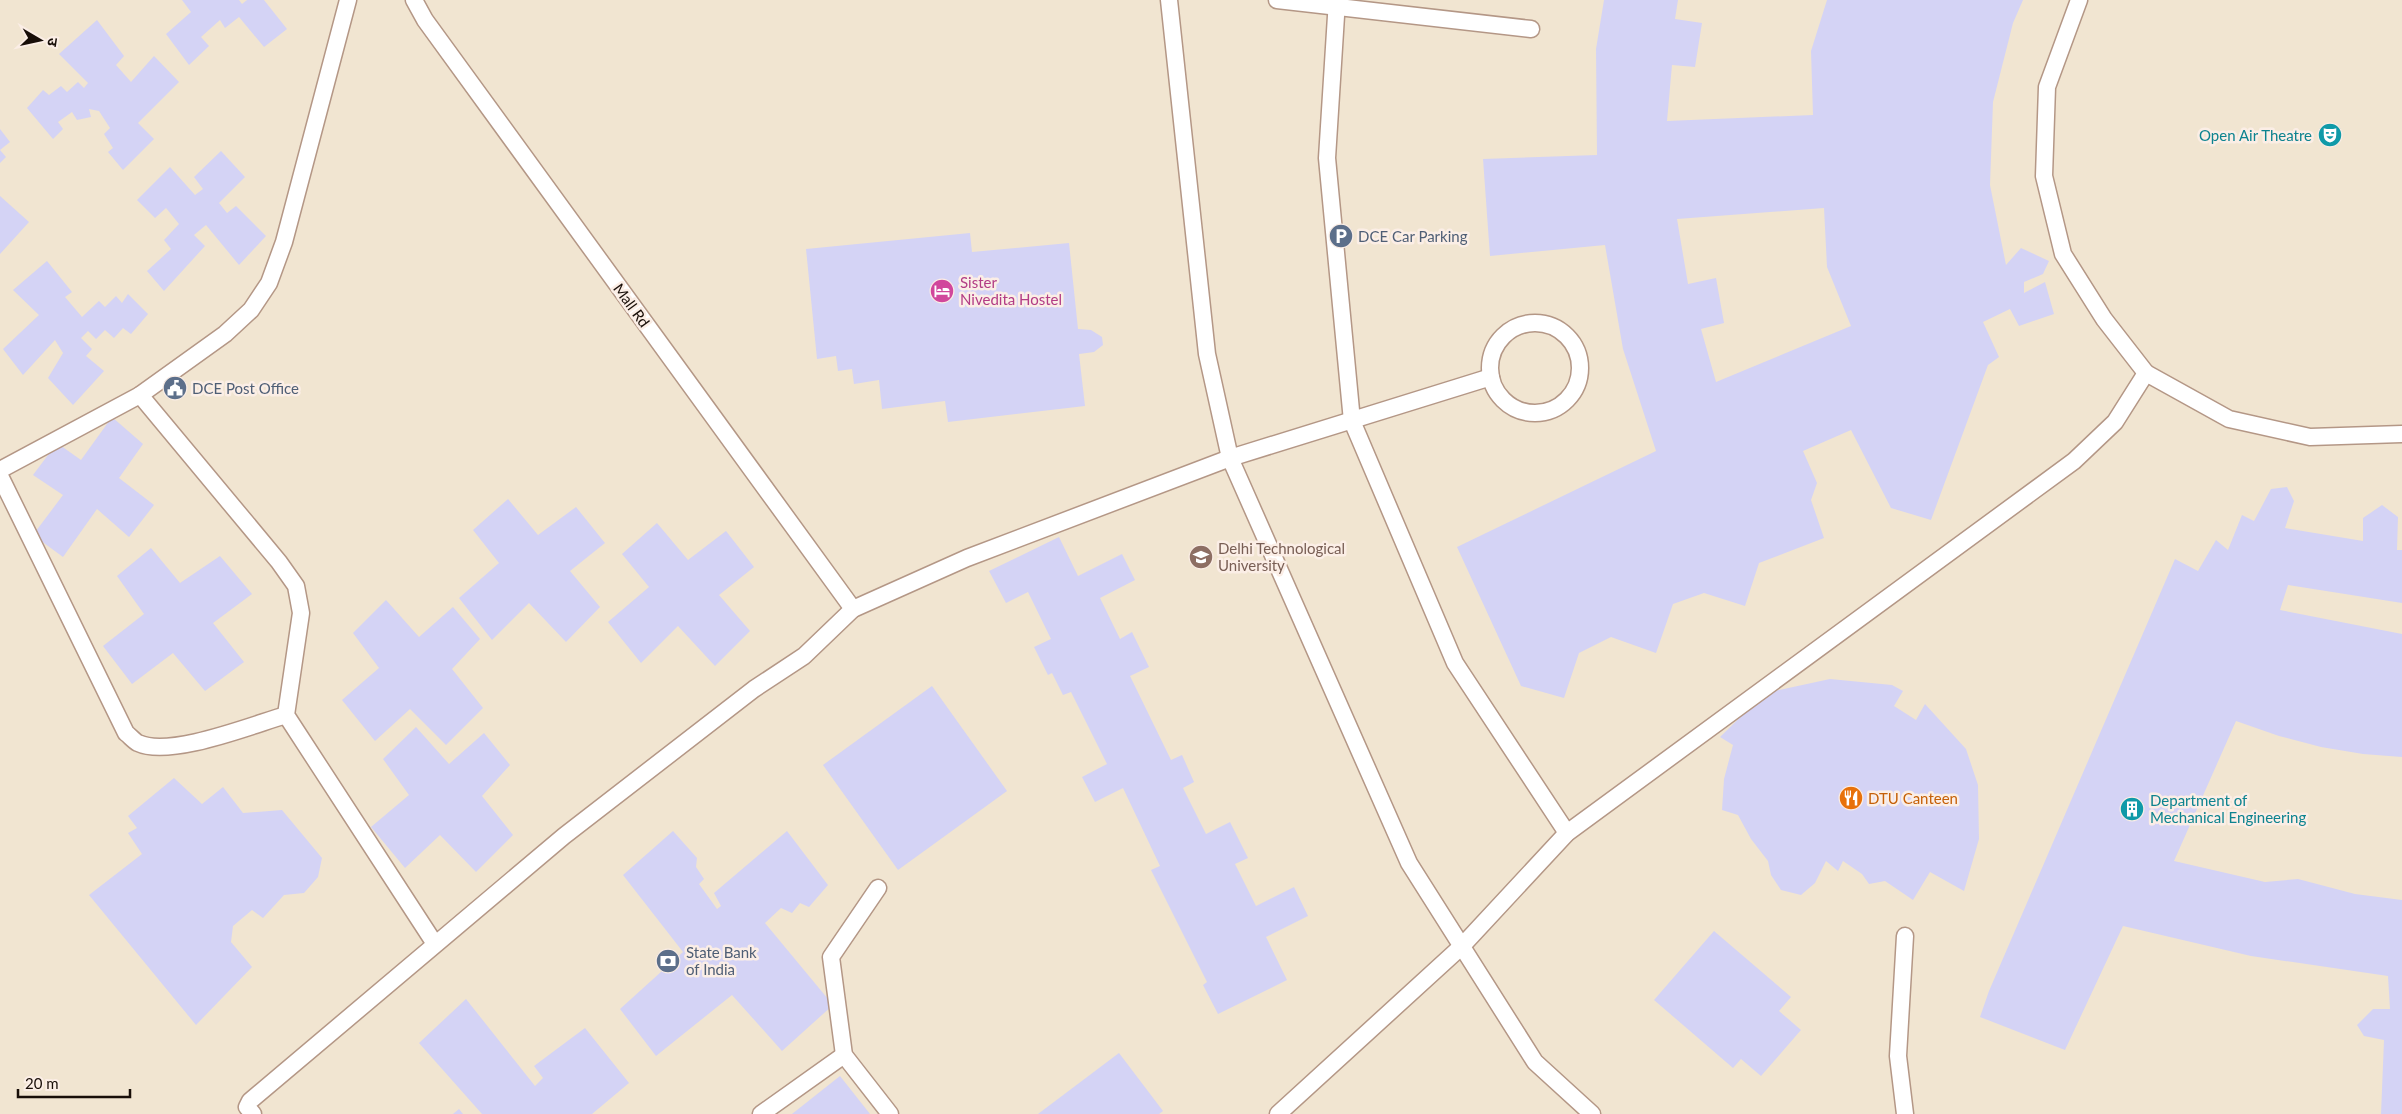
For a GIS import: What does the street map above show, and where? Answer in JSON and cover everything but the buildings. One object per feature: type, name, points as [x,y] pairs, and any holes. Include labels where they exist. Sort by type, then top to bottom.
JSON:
[{"type":"lane","points":[[0,470],[140,395],[225,334],[251,310],[269,283],[284,242],[348,0]]},
{"type":"lane","name":"Mall Rd","points":[[414,0],[425,20],[853,609]]},
{"type":"lane","points":[[1169,0],[1207,354],[1230,458],[1409,863],[1535,1062],[1592,1114]]},
{"type":"lane","points":[[1276,0],[1336,3],[1531,29]]},
{"type":"lane","points":[[2079,0],[2047,87],[2044,176],[2063,254],[2104,318],[2146,373],[2229,419],[2310,437],[2402,434]]},
{"type":"lane","points":[[1336,3],[1328,158],[1352,421],[1455,663],[1567,833]]},
{"type":"lane","points":[[1531,322],[1547,323],[1560,329],[1572,340],[1581,368],[1578,383],[1571,396],[1561,406],[1547,412],[1532,414],[1518,410],[1506,403],[1496,391],[1491,378],[1490,362],[1495,348],[1504,335],[1516,326],[1531,322]]},
{"type":"lane","points":[[1278,1114],[1462,946],[1567,833],[2074,461],[2115,422],[2146,373]]},
{"type":"lane","points":[[253,1114],[247,1107],[250,1101],[435,944],[564,836],[754,690],[804,656],[853,609],[967,558],[1230,458],[1491,378]]},
{"type":"lane","points":[[140,395],[279,562],[296,586],[301,613],[286,715],[435,944]]},
{"type":"lane","points":[[0,476],[126,733],[138,743],[160,748],[182,746],[286,715]]},
{"type":"lane","points":[[878,888],[831,957],[844,1055],[890,1114]]},
{"type":"lane","points":[[1906,936],[1898,1056],[1903,1110],[1906,1114]]},
{"type":"lane","points":[[761,1114],[844,1055]]},
{"type":"shaded area","name":"Delhi Technological University","points":[[0,0],[2402,0],[2402,1114],[0,1114]]},
{"type":"place","name":"Open Air Theatre","points":[[2330,135]]},
{"type":"place","name":"DCE Car Parking","points":[[1341,236]]},
{"type":"place","name":"Sister Nivedita Hostel","points":[[942,291]]},
{"type":"place","name":"DCE Post Office","points":[[175,388]]},
{"type":"place","name":"Delhi Technological University","points":[[1201,557]]},
{"type":"place","name":"DTU Canteen","points":[[1851,798]]},
{"type":"place","name":"Department of Mechanical Engineering","points":[[2132,809]]},
{"type":"place","name":"State Bank of India","points":[[668,961]]}]
